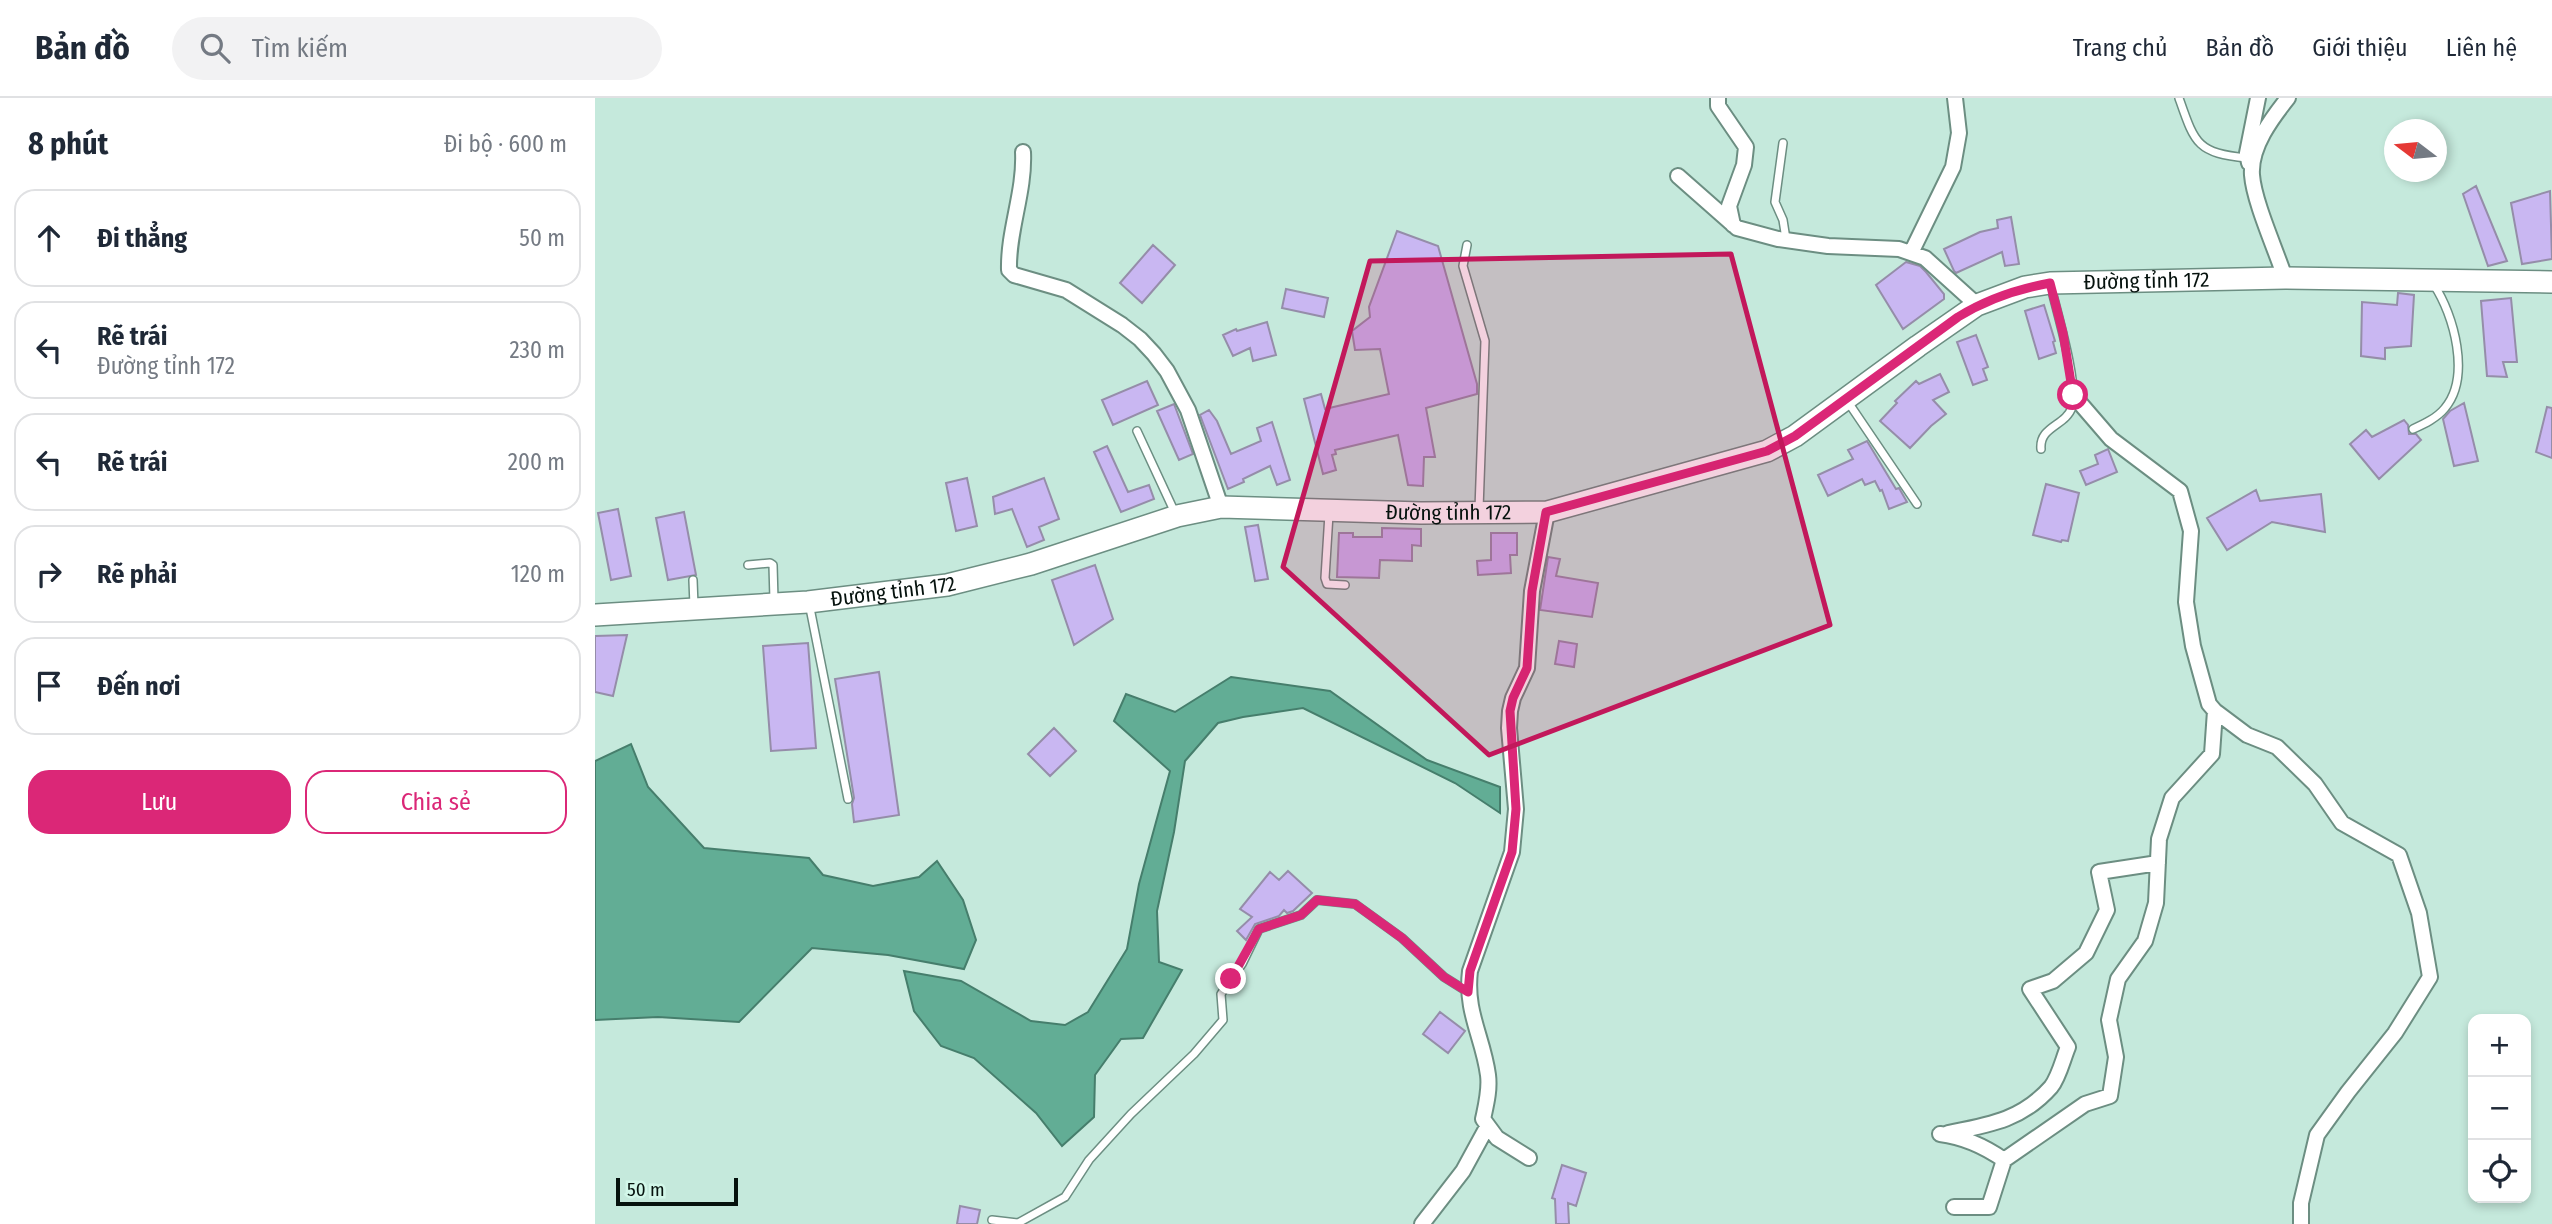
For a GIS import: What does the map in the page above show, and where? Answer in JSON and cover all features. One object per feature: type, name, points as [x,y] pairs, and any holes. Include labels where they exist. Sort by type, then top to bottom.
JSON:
[{"type":"main road","name":"Đường tỉnh 172","points":[[595,615],[774,605],[937,586],[988,576],[1177,516],[1221,507],[1479,514],[1546,512],[1767,451],[1795,436],[1977,305],[2025,288],[2050,283],[2285,278],[2552,282]]},
{"type":"street","points":[[1718,98],[1718,106],[1746,147],[1744,165],[1729,206],[1733,225]]},
{"type":"street","points":[[1911,253],[1953,167],[1959,133],[1955,98]]},
{"type":"street","points":[[2258,98],[2248,158],[2255,192],[2285,278]]},
{"type":"street","points":[[2252,174],[2256,151],[2262,137],[2288,98]]},
{"type":"street","points":[[1023,152],[1024,176],[1010,249],[1009,270],[1014,275],[1066,290],[1122,325],[1154,354],[1167,371],[1188,410],[1221,507]]},
{"type":"street","points":[[1678,176],[1733,225],[1749,233],[1828,246],[1899,249],[1925,258],[1935,265],[1977,305]]},
{"type":"street","points":[[2073,395],[2111,439],[2180,491],[2191,531],[2186,603],[2193,646],[2209,704],[2247,735],[2277,747],[2315,784],[2342,823],[2399,855],[2419,913],[2430,977],[2395,1033],[2317,1136],[2301,1203],[2301,1224]]},
{"type":"street","points":[[1529,1158],[1497,1138],[1483,1119],[1488,1075],[1468,992],[1470,971],[1512,852],[1516,809],[1510,711],[1527,668],[1532,591],[1546,512]]},
{"type":"street","points":[[1954,1207],[1989,1207],[2004,1160],[2085,1104],[2110,1096],[2116,1057],[2109,1020],[2118,979],[2145,941],[2156,903],[2159,839],[2172,798],[2212,754],[2215,711]]},
{"type":"street","points":[[2004,1160],[1986,1147],[1940,1134],[2016,1116],[2052,1086],[2068,1046],[2031,989],[2053,981],[2086,953],[2107,910],[2099,872],[2158,863]]},
{"type":"street","points":[[1422,1224],[1463,1171],[1487,1127]]},
{"type":"lane","points":[[2179,98],[2189,127],[2198,142],[2207,150],[2220,155],[2248,158]]},
{"type":"lane","points":[[1783,143],[1775,202],[1783,220],[1786,240]]},
{"type":"lane","points":[[1467,245],[1464,266],[1485,341],[1479,514]]},
{"type":"lane","points":[[2413,429],[2446,408],[2456,388],[2458,357],[2450,314],[2431,281]]},
{"type":"lane","points":[[2041,449],[2040,440],[2044,434],[2072,408],[2073,395],[2063,333],[2050,283]]},
{"type":"lane","points":[[1846,398],[1917,504]]},
{"type":"lane","points":[[1137,431],[1177,516]]},
{"type":"lane","points":[[1329,510],[1325,578],[1327,584],[1345,585]]},
{"type":"lane","points":[[748,565],[773,565],[774,605]]},
{"type":"lane","points":[[693,580],[694,610]]},
{"type":"lane","points":[[808,602],[848,799]]},
{"type":"lane","points":[[992,1220],[1018,1223],[1065,1197],[1089,1160],[1131,1114],[1194,1054],[1223,1020],[1221,994],[1242,964],[1259,929],[1301,915],[1317,900],[1355,904],[1402,938],[1444,977],[1468,992]]},
{"type":"highlighted area","points":[[1731,254],[1830,625],[1489,755],[1283,567],[1370,261]]},
{"type":"shaded area","points":[[1231,677],[1330,691],[1427,760],[1500,787],[1500,813],[1455,783],[1303,708],[1218,723],[1185,761],[1174,832],[1157,911],[1159,962],[1182,970],[1143,1038],[1121,1039],[1095,1075],[1094,1117],[1062,1146],[1036,1113],[974,1058],[941,1046],[914,1011],[904,971],[961,981],[1031,1021],[1065,1025],[1088,1012],[1127,949],[1139,884],[1170,771],[1114,721],[1126,694],[1175,712]]},
{"type":"shaded area","points":[[631,744],[648,787],[704,848],[809,858],[823,875],[873,886],[919,877],[937,861],[963,900],[976,940],[964,969],[888,955],[812,948],[739,1022],[658,1017],[595,1020],[595,761]]},
{"type":"building","points":[[2476,186],[2507,261],[2488,266],[2463,194]]},
{"type":"building","points":[[2550,191],[2552,259],[2522,264],[2511,203]]},
{"type":"building","points":[[2011,217],[2019,264],[2005,266],[2002,252],[1956,273],[1954,271],[1944,249],[1980,232],[1998,228],[1997,220]]},
{"type":"building","points":[[1397,231],[1438,246],[1477,384],[1477,394],[1426,408],[1435,457],[1424,457],[1423,486],[1408,485],[1398,435],[1335,450],[1336,454],[1332,455],[1336,470],[1323,474],[1304,399],[1321,394],[1325,409],[1389,394],[1380,349],[1355,350],[1352,331],[1370,317],[1369,307]]},
{"type":"building","points":[[1153,245],[1175,265],[1142,303],[1120,283]]},
{"type":"building","points":[[1906,262],[1920,266],[1944,294],[1944,299],[1903,329],[1876,285]]},
{"type":"building","points":[[1286,289],[1328,298],[1324,317],[1282,308]]},
{"type":"building","points":[[2398,293],[2414,295],[2411,346],[2385,348],[2385,359],[2361,356],[2362,302],[2397,305]]},
{"type":"building","points":[[2511,298],[2517,362],[2503,362],[2507,377],[2487,376],[2481,301]]},
{"type":"building","points":[[2044,305],[2056,353],[2039,359],[2025,311]]},
{"type":"building","points":[[1267,322],[1276,355],[1253,361],[1250,348],[1233,356],[1223,335]]},
{"type":"building","points":[[1976,335],[1988,367],[1983,369],[1987,380],[1973,385],[1957,342]]},
{"type":"building","points":[[1940,374],[1949,392],[1933,400],[1946,414],[1910,448],[1880,421],[1897,403],[1895,401],[1916,381],[1919,384]]},
{"type":"building","points":[[1147,381],[1158,405],[1113,425],[1102,400]]},
{"type":"building","points":[[2464,403],[2478,461],[2454,466],[2443,419],[2450,411]]},
{"type":"building","points":[[1174,404],[1193,454],[1179,460],[1157,411]]},
{"type":"building","points":[[2547,407],[2552,408],[2552,458],[2536,452]]},
{"type":"building","points":[[1209,410],[1217,421],[1231,454],[1261,441],[1257,428],[1272,422],[1290,480],[1277,485],[1270,466],[1228,489],[1200,415]]},
{"type":"building","points":[[2404,420],[2409,434],[2416,434],[2421,440],[2379,479],[2350,444],[2366,430],[2372,437]]},
{"type":"building","points":[[1867,441],[1907,502],[1889,509],[1882,490],[1880,491],[1875,481],[1865,485],[1862,479],[1828,496],[1818,475],[1853,459],[1848,450]]},
{"type":"building","points":[[1107,446],[1128,492],[1149,485],[1154,499],[1121,512],[1094,452]]},
{"type":"building","points":[[2108,449],[2117,472],[2086,485],[2080,471],[2098,464],[2095,455]]},
{"type":"building","points":[[967,478],[977,526],[956,531],[946,483]]},
{"type":"building","points":[[1044,478],[1059,519],[1039,527],[1044,540],[1027,547],[1012,509],[995,514],[993,497]]},
{"type":"building","points":[[2046,484],[2079,493],[2068,541],[2061,542],[2033,535]]},
{"type":"building","points":[[2256,490],[2260,501],[2321,494],[2325,532],[2272,522],[2227,550],[2207,518]]},
{"type":"building","points":[[618,509],[631,576],[611,580],[598,513]]},
{"type":"building","points":[[684,512],[696,575],[668,580],[656,518]]},
{"type":"building","points":[[1258,525],[1268,579],[1255,581],[1245,527]]},
{"type":"building","points":[[1382,528],[1421,529],[1421,546],[1412,545],[1412,561],[1380,560],[1379,578],[1337,577],[1339,533],[1353,533],[1353,537],[1382,537]]},
{"type":"building","points":[[1491,533],[1517,533],[1517,555],[1510,555],[1511,573],[1478,575],[1477,561],[1491,560]]},
{"type":"building","points":[[1548,557],[1560,559],[1556,576],[1598,583],[1592,617],[1540,610]]},
{"type":"building","points":[[1095,565],[1113,619],[1074,645],[1052,580]]},
{"type":"building","points":[[627,635],[613,696],[595,692],[595,636]]},
{"type":"building","points":[[1559,641],[1577,644],[1574,667],[1555,664]]},
{"type":"building","points":[[808,643],[816,748],[771,751],[763,646]]},
{"type":"building","points":[[879,672],[899,815],[854,822],[854,798],[835,679]]},
{"type":"building","points":[[1054,728],[1076,751],[1050,776],[1028,754]]},
{"type":"building","points":[[1288,871],[1312,893],[1293,911],[1287,913],[1284,910],[1279,916],[1255,924],[1246,940],[1237,931],[1252,917],[1240,909],[1270,872],[1279,880]]},
{"type":"building","points":[[1440,1012],[1465,1031],[1448,1053],[1423,1034]]},
{"type":"building","points":[[1562,1165],[1586,1173],[1576,1206],[1568,1203],[1569,1224],[1556,1224],[1555,1199],[1552,1198]]},
{"type":"building","points":[[960,1206],[980,1210],[977,1224],[957,1224]]},
{"type":"route","points":[[1231,979],[1242,964],[1259,929],[1301,915],[1317,900],[1355,904],[1402,938],[1444,977],[1468,992],[1470,971],[1480,939],[1512,852],[1516,809],[1510,711],[1527,668],[1532,591],[1546,512],[1767,451],[1795,436],[1958,317],[1977,305],[2025,288],[2050,283],[2063,333],[2073,395]]}]
